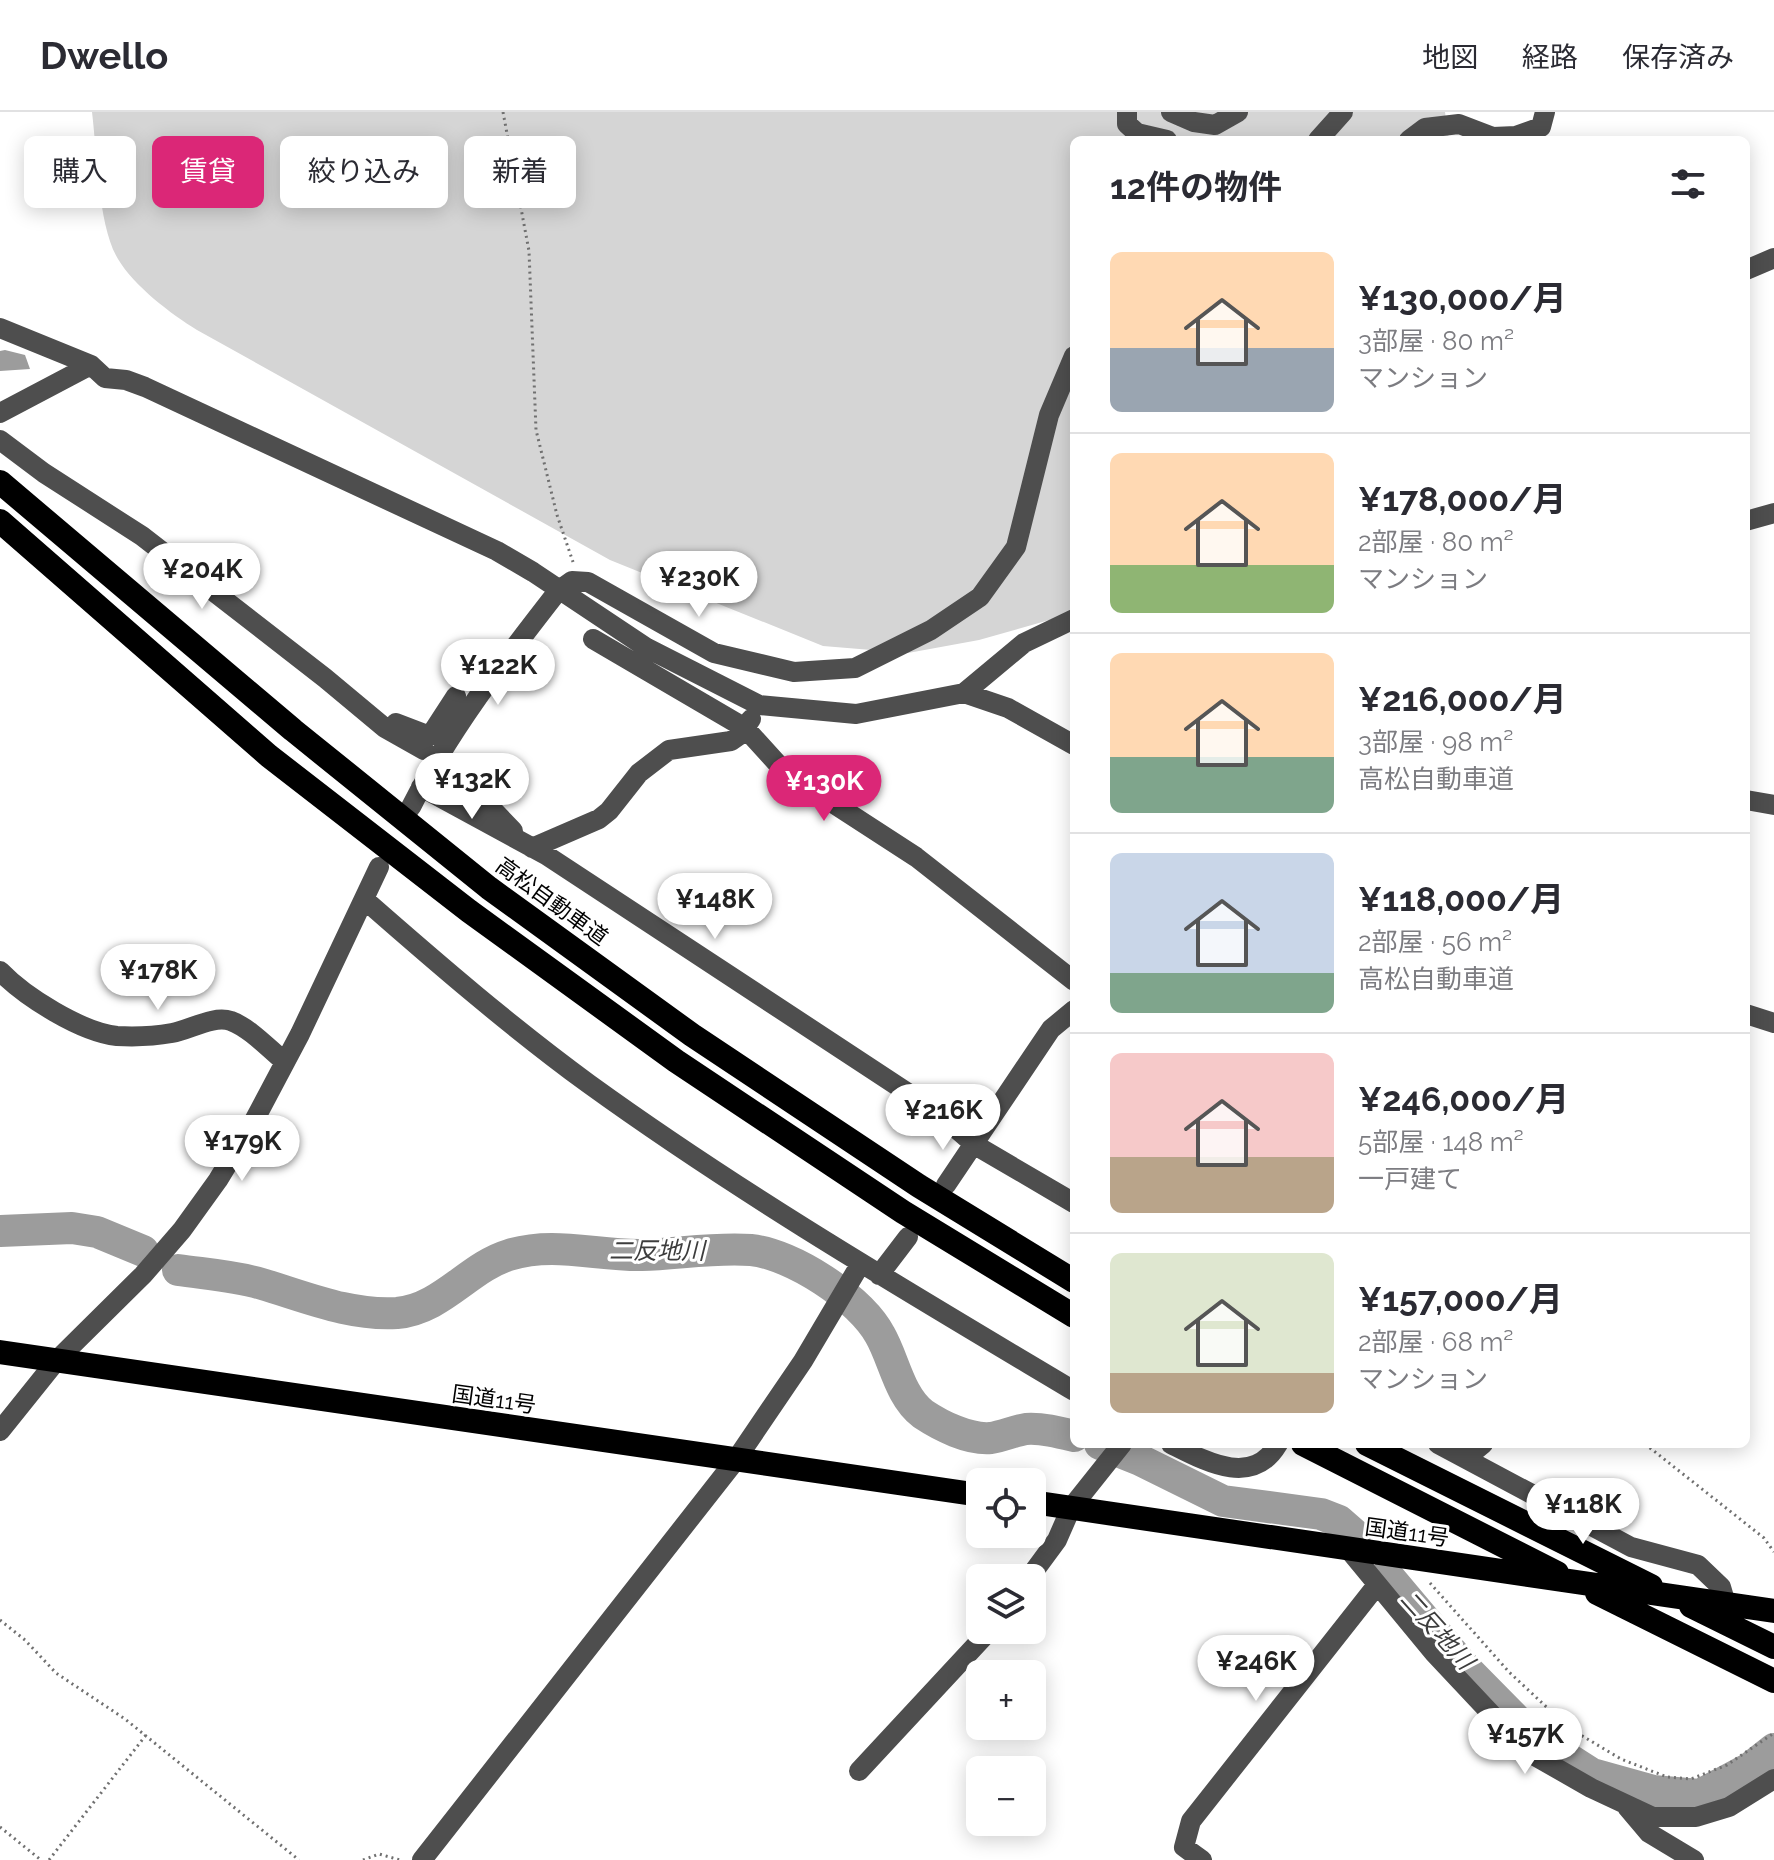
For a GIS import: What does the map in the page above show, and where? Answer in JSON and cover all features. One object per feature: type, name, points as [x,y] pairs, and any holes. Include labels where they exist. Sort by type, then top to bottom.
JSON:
[{"type":"highway","name":"高松自動車道","points":[[0,482],[293,730],[489,888],[717,1052],[919,1186],[1070,1279]]},
{"type":"highway","points":[[0,521],[269,756],[469,911],[676,1061],[903,1212],[1070,1314]]},
{"type":"highway","name":"国道11号","points":[[0,1352],[966,1493]]},
{"type":"highway","points":[[1311,1448],[1774,1681]]},
{"type":"highway","points":[[1375,1448],[1774,1647]]},
{"type":"highway","name":"国道11号","points":[[1046,1504],[1774,1611]]},
{"type":"street","points":[[1127,112],[1127,124],[1137,133],[1150,136]]},
{"type":"street","points":[[1171,112],[1194,122],[1215,125],[1238,112]]},
{"type":"street","points":[[1322,136],[1343,112]]},
{"type":"street","points":[[1516,136],[1541,127],[1545,112]]},
{"type":"street","points":[[1414,136],[1425,128],[1459,124],[1490,136]]},
{"type":"street","points":[[1750,268],[1774,258]]},
{"type":"street","points":[[0,328],[91,365],[105,378],[126,380],[145,387],[497,551],[647,648],[759,705],[856,714],[964,693],[1024,643],[1070,621]]},
{"type":"street","points":[[0,413],[91,365]]},
{"type":"street","points":[[411,807],[442,751],[482,691],[558,591],[572,581],[588,582],[714,653],[794,672],[855,668],[931,630],[980,597],[1016,547],[1049,415],[1070,365]]},
{"type":"street","points":[[0,440],[44,473],[142,536],[375,720],[424,750]]},
{"type":"street","points":[[1750,520],[1774,513]]},
{"type":"street","points":[[593,639],[745,728],[785,772],[916,857],[1070,978]]},
{"type":"street","points":[[964,693],[1008,708],[1070,743]]},
{"type":"street","points":[[375,720],[385,720],[430,736],[456,696]]},
{"type":"street","points":[[528,846],[599,819],[639,773],[669,750],[731,741],[741,734],[759,705]]},
{"type":"street","points":[[452,767],[528,846]]},
{"type":"street","points":[[421,787],[528,846],[925,1104],[975,1145],[1070,1201]]},
{"type":"street","points":[[1750,801],[1774,805]]},
{"type":"street","points":[[0,1431],[57,1360],[143,1275],[182,1230],[218,1180],[285,1062],[379,867]]},
{"type":"street","points":[[365,900],[468,991],[589,1083],[740,1189],[1070,1389]]},
{"type":"street","points":[[0,971],[12,985],[44,1007],[114,1036],[172,1033],[214,1021],[230,1021],[285,1062]]},
{"type":"street","points":[[946,1185],[1051,1029],[1070,1013]]},
{"type":"street","points":[[1750,1015],[1774,1023]]},
{"type":"street","points":[[422,1860],[735,1461],[870,1269],[908,1237]]},
{"type":"street","points":[[1039,1564],[1057,1540],[1071,1508],[1119,1448]]},
{"type":"street","points":[[1179,1448],[1209,1463],[1237,1469],[1259,1465],[1275,1448]]},
{"type":"street","points":[[1446,1448],[1631,1547],[1698,1565],[1721,1587],[1726,1604]]},
{"type":"street","points":[[1466,1458],[1478,1448]]},
{"type":"street","points":[[1349,1550],[1485,1708],[1535,1756],[1653,1817],[1696,1817],[1729,1807],[1774,1779]]},
{"type":"street","points":[[1202,1860],[1184,1847],[1191,1821],[1377,1585]]},
{"type":"street","points":[[859,1771],[977,1644]]},
{"type":"street","points":[[1625,1803],[1649,1833],[1694,1860]]},
{"type":"path","points":[[503,112],[529,251],[536,430],[557,515],[579,580]]},
{"type":"path","points":[[1650,1448],[1764,1538],[1774,1552]]},
{"type":"path","points":[[1409,1559],[1519,1681],[1569,1728],[1621,1759],[1667,1777],[1691,1779],[1727,1765],[1774,1733]]},
{"type":"path","points":[[0,1620],[25,1640],[56,1673],[146,1735],[299,1860]]},
{"type":"path","points":[[49,1860],[146,1735]]},
{"type":"path","points":[[0,1827],[41,1860]]},
{"type":"path","points":[[363,1860],[379,1854],[400,1860]]},
{"type":"shaded area","points":[[92,112],[1445,112],[1448,136],[1070,136],[1070,614],[979,640],[908,653],[823,646],[610,560],[197,330],[154,299],[125,269],[111,245],[102,209],[136,208],[136,136],[94,136]]},
{"type":"shaded area","points":[[0,351],[25,355],[30,369],[0,371]]},
{"type":"waterway","name":"二反地川","points":[[0,1231],[72,1228],[97,1232],[143,1251]]},
{"type":"waterway","name":"二反地川","points":[[178,1270],[252,1281],[345,1309],[397,1313],[428,1304],[495,1261],[526,1251],[559,1249],[642,1255],[751,1250],[767,1253],[805,1269],[857,1307],[880,1335],[908,1397],[930,1419],[982,1438],[1032,1429],[1070,1435]]},
{"type":"waterway","name":"二反地川","points":[[1110,1448],[1223,1501],[1321,1514],[1339,1521],[1355,1535]]},
{"type":"waterway","name":"二反地川","points":[[1387,1575],[1466,1669],[1531,1735],[1592,1774],[1653,1791],[1700,1795],[1750,1768],[1774,1749]]}]
